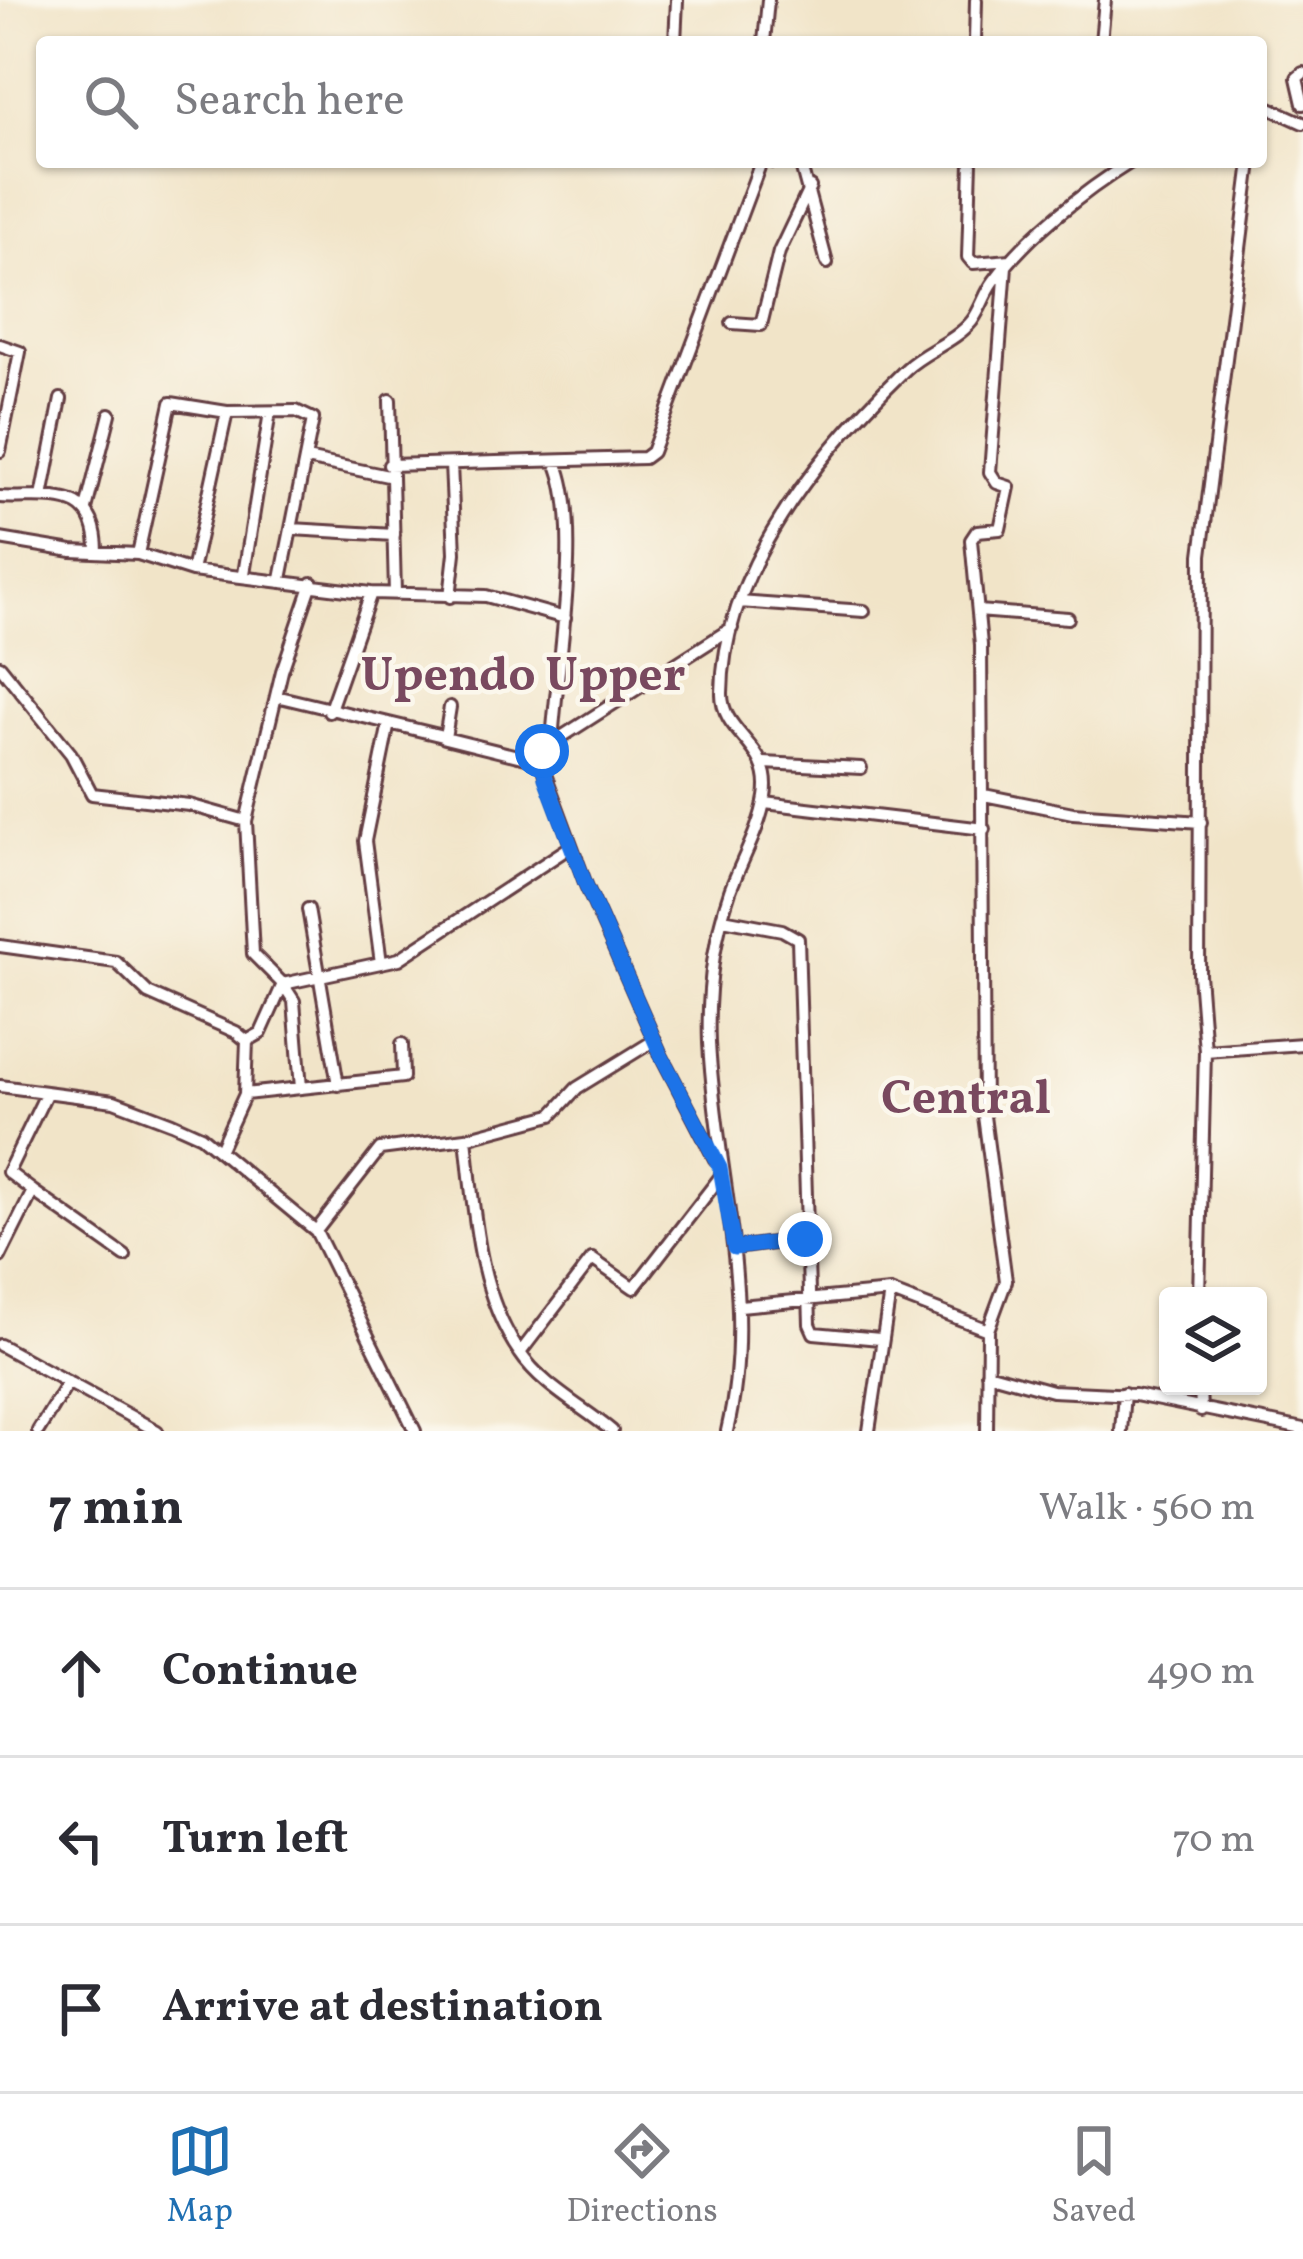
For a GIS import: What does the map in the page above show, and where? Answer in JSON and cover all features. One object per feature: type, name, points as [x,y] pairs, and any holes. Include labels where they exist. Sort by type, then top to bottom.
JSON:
[{"type":"street","points":[[675,36],[676,0]]},
{"type":"street","points":[[765,36],[768,0]]},
{"type":"street","points":[[975,36],[976,0]]},
{"type":"street","points":[[1102,36],[1105,0]]},
{"type":"street","points":[[1303,74],[1297,78],[1303,104]]},
{"type":"street","points":[[1267,107],[1303,123]]},
{"type":"street","points":[[306,459],[389,470],[644,458],[652,452],[759,168]]},
{"type":"street","points":[[801,168],[810,187],[826,262]]},
{"type":"street","points":[[971,168],[970,260],[1010,263]]},
{"type":"street","points":[[728,1431],[740,1306],[720,1172],[709,991],[722,920],[765,803],[764,763],[724,706],[739,602],[775,527],[834,448],[915,360],[972,321],[1010,263],[1121,168]]},
{"type":"street","points":[[1199,1287],[1205,1051],[1199,974],[1201,554],[1250,168]]},
{"type":"street","points":[[731,323],[761,325],[779,252],[810,187]]},
{"type":"street","points":[[987,1431],[988,1330],[1006,1281],[984,1116],[984,795],[973,534],[1000,529],[1009,495],[1009,487],[997,483],[990,472],[1010,263]]},
{"type":"street","points":[[0,345],[20,352],[0,452]]},
{"type":"street","points":[[42,496],[61,399]]},
{"type":"street","points":[[390,400],[395,593]]},
{"type":"street","points":[[139,554],[166,409],[171,403],[189,402],[227,412],[296,412],[313,419],[281,579]]},
{"type":"street","points":[[192,571],[227,412]]},
{"type":"street","points":[[244,574],[270,412]]},
{"type":"street","points":[[86,509],[110,414]]},
{"type":"street","points":[[552,743],[565,618],[565,482],[556,462]]},
{"type":"street","points":[[450,597],[455,553],[451,464]]},
{"type":"street","points":[[0,497],[64,498],[86,509],[96,522],[98,552]]},
{"type":"street","points":[[292,529],[394,535]]},
{"type":"street","points":[[0,539],[139,554],[192,571],[371,592],[486,596],[565,618]]},
{"type":"street","points":[[301,1088],[294,1001],[253,954],[246,821],[276,696],[312,583]]},
{"type":"street","points":[[329,712],[371,592]]},
{"type":"street","points":[[739,602],[864,611]]},
{"type":"street","points":[[978,611],[1068,618]]},
{"type":"street","points":[[720,1172],[570,847],[542,751],[732,628]]},
{"type":"street","points":[[0,666],[71,754],[92,794],[189,806],[246,821]]},
{"type":"street","points":[[276,696],[542,762]]},
{"type":"street","points":[[443,736],[450,707]]},
{"type":"street","points":[[381,963],[365,841],[389,723]]},
{"type":"street","points":[[764,763],[861,768]]},
{"type":"street","points":[[984,795],[1073,813],[1201,822]]},
{"type":"street","points":[[765,803],[984,829]]},
{"type":"street","points":[[247,1041],[261,1033],[283,984],[381,963],[416,950],[570,847]]},
{"type":"street","points":[[308,909],[338,1085]]},
{"type":"street","points":[[722,920],[789,932],[801,948],[805,1239],[814,1333],[880,1339]]},
{"type":"street","points":[[0,946],[116,962],[148,993],[247,1041]]},
{"type":"street","points":[[316,1231],[379,1150],[466,1138],[552,1115],[580,1086],[656,1040]]},
{"type":"street","points":[[219,1150],[245,1094],[247,1041]]},
{"type":"street","points":[[245,1094],[403,1077],[402,1045]]},
{"type":"street","points":[[1205,1051],[1303,1045]]},
{"type":"street","points":[[0,1085],[114,1101],[172,1123],[219,1150],[316,1231],[415,1431]]},
{"type":"street","points":[[46,1094],[8,1172],[125,1256]]},
{"type":"street","points":[[466,1138],[477,1240],[498,1309],[520,1353],[612,1431]]},
{"type":"street","points":[[520,1353],[592,1258],[634,1288],[720,1172]]},
{"type":"street","points":[[0,1257],[33,1191]]},
{"type":"street","points":[[734,1248],[805,1239]]},
{"type":"street","points":[[740,1306],[890,1292],[988,1330]]},
{"type":"street","points":[[869,1431],[890,1292]]},
{"type":"street","points":[[0,1345],[157,1431]]},
{"type":"street","points":[[987,1373],[1052,1391],[1124,1393],[1238,1425],[1303,1430]]},
{"type":"street","points":[[38,1431],[68,1382]]},
{"type":"street","points":[[1121,1431],[1124,1393]]},
{"type":"street","points":[[1200,1395],[1201,1411]]},
{"type":"district","name":"Upendo Upper","points":[[523,677]]},
{"type":"district","name":"Central","points":[[966,1100]]},
{"type":"route","points":[[542,751],[545,778],[586,885],[620,953],[662,1057],[720,1168],[734,1248],[805,1239]]}]
